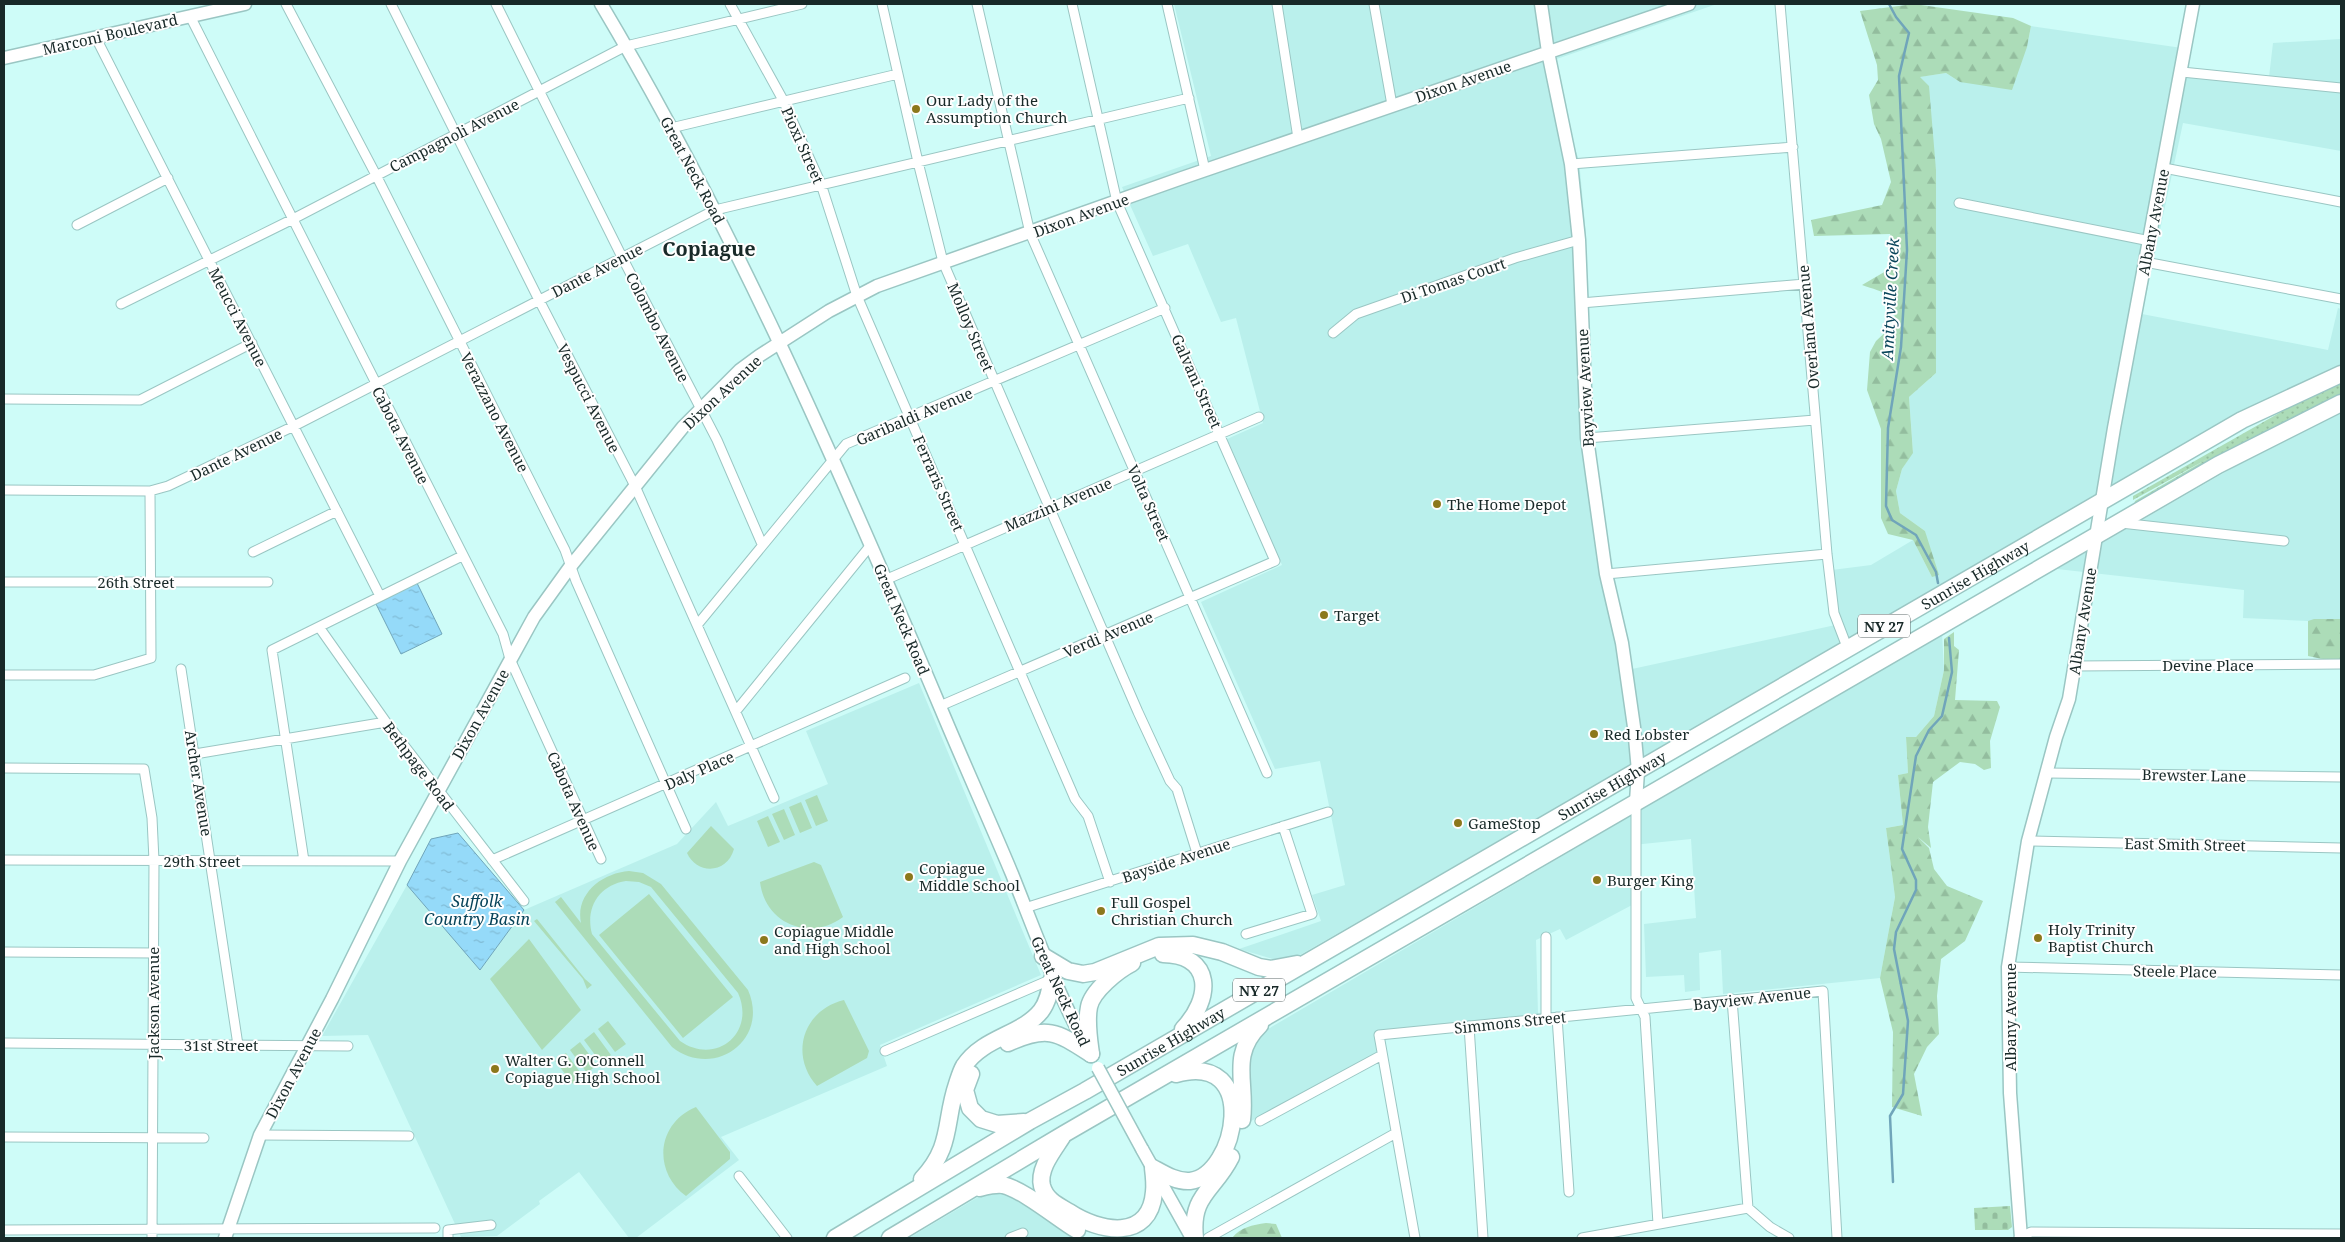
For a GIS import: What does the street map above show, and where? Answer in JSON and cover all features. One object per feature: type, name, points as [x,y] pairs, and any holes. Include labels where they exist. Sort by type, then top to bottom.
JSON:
[{"type":"highway","name":"Sunrise Highway","points":[[835,1238],[1030,1121],[2242,420],[2341,374]]},
{"type":"highway","name":"Sunrise Highway","points":[[890,1238],[1064,1134],[2257,444],[2341,403]]},
{"type":"highway","points":[[1043,956],[1068,971],[1083,974],[1095,972],[1159,946],[1193,945],[1222,952],[1259,968],[1271,969],[1311,960]]},
{"type":"highway","points":[[1094,1061],[1088,1030],[1089,1006],[1102,986],[1124,968],[1144,958],[1162,954],[1178,954],[1192,962],[1201,976],[1204,993],[1194,1018],[1172,1040]]},
{"type":"highway","points":[[909,1193],[935,1165],[945,1145],[955,1092],[963,1067],[978,1050],[1027,1023],[1041,1012],[1049,997],[1052,979]]},
{"type":"highway","points":[[1194,1238],[1193,1222],[1196,1208],[1226,1166],[1238,1143],[1243,1117],[1241,1066],[1243,1047],[1251,1034],[1273,1014]]},
{"type":"highway","points":[[1030,1121],[997,1124],[981,1119],[970,1108],[965,1090],[971,1072],[983,1058],[1023,1036],[1042,1032],[1060,1034],[1094,1061]]},
{"type":"highway","points":[[1153,1168],[1172,1178],[1190,1181],[1203,1175],[1216,1162],[1230,1139],[1233,1115],[1230,1095],[1222,1080],[1206,1071],[1186,1071],[1163,1078]]},
{"type":"highway","points":[[1064,1134],[1042,1171],[1042,1185],[1049,1200],[1082,1221],[1108,1229],[1124,1230],[1140,1222],[1150,1208],[1154,1192],[1153,1168]]},
{"type":"highway","points":[[969,1192],[982,1187],[1002,1185],[1022,1194],[1057,1219],[1082,1232],[1102,1238]]},
{"type":"main road","name":"Marconi Boulevard","points":[[4,58],[245,4]]},
{"type":"main road","name":"Great Neck Road","points":[[601,4],[626,46],[715,210],[780,342],[833,458],[940,706],[1025,908],[1052,979],[1142,1149],[1194,1238]]},
{"type":"main road","name":"Bayview Avenue","points":[[1541,4],[1548,52],[1571,164],[1579,240],[1587,438],[1606,574],[1622,643],[1638,771],[1636,802]]},
{"type":"main road","name":"Dixon Avenue","points":[[226,1234],[260,1134],[332,999],[437,790],[534,617],[635,486],[700,409],[740,370],[780,342],[857,296],[943,262],[1688,4]]},
{"type":"main road","name":"Albany Avenue","points":[[2021,1238],[2010,1093],[2008,967],[2028,841],[2048,773],[2056,737],[2070,699],[2101,502],[2182,72],[2193,4]]},
{"type":"street","name":"Verazzano Avenue","points":[[286,4],[376,175],[565,550],[570,568],[686,829]]},
{"type":"street","name":"Vespucci Avenue","points":[[390,4],[635,486],[774,798]]},
{"type":"street","name":"Colombo Avenue","points":[[496,4],[733,474],[762,544]]},
{"type":"street","name":"Pioxi Street","points":[[730,4],[783,100],[821,184],[857,296]]},
{"type":"street","name":"Campagnoli Avenue","points":[[121,304],[292,219],[626,46],[802,4]]},
{"type":"street","name":"Molloy Street","points":[[882,4],[943,262],[1170,781],[1177,789],[1197,853]]},
{"type":"street","name":"Volta Street","points":[[977,4],[1030,233],[1267,773]]},
{"type":"street","name":"Galvani Street","points":[[1072,4],[1117,202],[1275,561]]},
{"type":"street","points":[[1167,4],[1205,170]]},
{"type":"street","points":[[1277,4],[1298,138]]},
{"type":"street","points":[[1374,4],[1392,105]]},
{"type":"street","name":"Overland Avenue","points":[[1780,4],[1827,554],[1834,613],[1847,648]]},
{"type":"street","name":"Cabota Avenue","points":[[190,16],[374,384],[502,634],[510,659],[601,859]]},
{"type":"street","name":"Meucci Avenue","points":[[96,38],[380,596]]},
{"type":"street","points":[[2182,72],[2341,88]]},
{"type":"street","points":[[671,128],[898,74]]},
{"type":"street","name":"Dante Avenue","points":[[4,490],[150,491],[184,480],[294,426],[458,340],[715,210],[1189,98]]},
{"type":"street","points":[[1571,164],[1793,147]]},
{"type":"street","points":[[2164,168],[2341,202]]},
{"type":"street","points":[[77,225],[168,178]]},
{"type":"street","points":[[1959,203],[2150,241]]},
{"type":"street","name":"Di Tomas Court","points":[[1333,333],[1356,314],[1515,258],[1579,240]]},
{"type":"street","points":[[2145,262],[2341,299]]},
{"type":"street","points":[[1581,303],[1805,284]]},
{"type":"street","name":"Ferraris Street","points":[[857,296],[1075,799],[1088,816],[1110,882]]},
{"type":"street","name":"Garibaldi Avenue","points":[[698,624],[846,444],[1165,308]]},
{"type":"street","points":[[4,399],[140,400],[252,343]]},
{"type":"street","name":"Mazzini Avenue","points":[[885,580],[1259,417]]},
{"type":"street","points":[[1587,438],[1815,420]]},
{"type":"street","points":[[4,675],[94,675],[152,658],[150,491]]},
{"type":"street","points":[[253,552],[337,511]]},
{"type":"street","points":[[2121,523],[2284,541]]},
{"type":"street","points":[[736,711],[870,546]]},
{"type":"street","points":[[1606,574],[1827,554]]},
{"type":"street","points":[[304,861],[272,650],[462,556]]},
{"type":"street","name":"Verdi Avenue","points":[[940,706],[1275,561]]},
{"type":"street","name":"26th Street","points":[[4,582],[268,582]]},
{"type":"street","name":"Bethpage Road","points":[[319,627],[386,722],[524,901]]},
{"type":"street","name":"Devine Place","points":[[2075,666],[2341,664]]},
{"type":"street","name":"Archer Avenue","points":[[181,669],[238,1045]]},
{"type":"street","name":"Daly Place","points":[[492,860],[905,678]]},
{"type":"street","points":[[195,754],[386,722]]},
{"type":"street","name":"Jackson Avenue","points":[[4,768],[144,768],[152,818],[154,860],[152,1234]]},
{"type":"street","name":"Brewster Lane","points":[[2048,773],[2341,777]]},
{"type":"street","points":[[1636,802],[1636,998],[1645,1017],[1658,1224]]},
{"type":"street","name":"Bayside Avenue","points":[[1025,908],[1328,812]]},
{"type":"street","points":[[1246,934],[1312,914],[1284,826]]},
{"type":"street","name":"East Smith Street","points":[[2028,841],[2341,848]]},
{"type":"street","name":"29th Street","points":[[4,860],[400,861]]},
{"type":"street","points":[[1546,937],[1546,1018]]},
{"type":"street","points":[[4,952],[154,953]]},
{"type":"street","name":"Steele Place","points":[[2008,967],[2341,975]]},
{"type":"street","points":[[885,1051],[1052,979]]},
{"type":"street","name":"Bayview Avenue","points":[[1642,1009],[1823,991],[1837,1238]]},
{"type":"street","points":[[1732,999],[1748,1208],[1770,1227],[1789,1238]]},
{"type":"street","name":"Simmons Street","points":[[1382,1055],[1379,1035],[1642,1009]]},
{"type":"street","points":[[1557,1017],[1569,1192]]},
{"type":"street","points":[[1469,1026],[1483,1238]]},
{"type":"street","name":"31st Street","points":[[4,1042],[348,1046]]},
{"type":"street","points":[[1260,1121],[1382,1055],[1415,1238]]},
{"type":"street","points":[[1208,1238],[1396,1133]]},
{"type":"street","points":[[260,1134],[409,1136]]},
{"type":"street","points":[[4,1137],[204,1138]]},
{"type":"street","points":[[739,1176],[787,1238]]},
{"type":"street","points":[[1582,1238],[1748,1208]]},
{"type":"street","points":[[448,1238],[448,1230],[491,1225]]},
{"type":"street","points":[[4,1230],[226,1234],[435,1228]]},
{"type":"street","points":[[2021,1238],[2031,1232],[2337,1235]]},
{"type":"street","points":[[1010,1238],[1023,1233]]},
{"type":"shaded area","points":[[1174,4],[1717,4],[1545,63],[1579,160],[1586,235],[1585,323],[1589,431],[1609,576],[1632,669],[1840,624],[1832,570],[1871,565],[1913,540],[1932,577],[1925,531],[1900,513],[1896,491],[1902,469],[1913,452],[1909,397],[1936,373],[1936,170],[1919,77],[1946,73],[1960,82],[2027,47],[2031,26],[2182,48],[2178,67],[2269,77],[2273,43],[2341,39],[2341,151],[2183,123],[2142,314],[2328,350],[2338,308],[2341,309],[2341,366],[2299,384],[2168,456],[1286,963],[1239,949],[1321,921],[1312,895],[1345,885],[1320,761],[1275,769],[1201,602],[1282,565],[1227,439],[1263,423],[1236,318],[1221,322],[1188,244],[1153,256],[1122,187],[1211,156]]},
{"type":"shaded area","points":[[2341,412],[2341,619],[2308,621],[2243,618],[2244,590],[2057,569],[2281,440]]},
{"type":"shaded area","points":[[1942,633],[1944,670],[1934,716],[1916,737],[1906,738],[1908,773],[1898,775],[1903,825],[1886,828],[1895,897],[1880,978],[1723,994],[1721,950],[1699,953],[1700,990],[1685,992],[1684,975],[1646,977],[1644,924],[1696,918],[1691,839],[1633,845],[1632,905],[1566,940],[1560,929],[1536,940],[1538,1014],[1376,1031],[1380,1054],[1251,1121],[1251,1039]]},
{"type":"shaded area","name":"Copiague Middle and High School","points":[[919,683],[1041,975],[880,1045],[887,1066],[721,1137],[739,1160],[636,1238],[629,1238],[579,1172],[539,1201],[540,1204],[497,1236],[461,1237],[368,1035],[322,1036],[407,885],[480,970],[524,910],[677,844],[716,802],[728,826],[828,784],[806,731]]},
{"type":"shaded area","points":[[1003,1191],[1082,1238],[909,1238],[985,1193]]},
{"type":"green space","points":[[1914,4],[2013,18],[2031,26],[2027,47],[2012,90],[1960,82],[1946,73],[1920,77],[1929,86],[1936,170],[1936,373],[1909,397],[1913,453],[1902,469],[1896,491],[1900,513],[1925,531],[1939,575],[1932,577],[1913,540],[1888,534],[1881,518],[1881,429],[1867,390],[1870,352],[1876,341],[1894,324],[1895,314],[1892,300],[1889,296],[1862,285],[1898,264],[1890,234],[1814,236],[1811,220],[1882,205],[1891,182],[1881,139],[1874,124],[1869,95],[1878,80],[1877,65],[1860,11]]},
{"type":"green space","points":[[2341,382],[2341,395],[2230,450],[2134,505],[2135,501],[2209,458],[2133,500],[2133,496],[2295,404]]},
{"type":"green space","points":[[2314,619],[2341,619],[2341,659],[2322,659],[2308,656],[2308,621]]},
{"type":"green space","points":[[1954,632],[1954,646],[1959,650],[1955,700],[1997,701],[2000,707],[1990,741],[1991,768],[1984,770],[1975,764],[1960,762],[1933,782],[1928,827],[1931,848],[1918,837],[1929,848],[1934,869],[1947,886],[1983,901],[1965,941],[1941,959],[1937,996],[1939,1034],[1927,1047],[1914,1074],[1922,1116],[1892,1107],[1893,1032],[1880,978],[1895,897],[1886,828],[1903,825],[1898,775],[1908,773],[1906,737],[1916,737],[1934,716],[1944,670],[1944,639]]},
{"type":"green space","points":[[817,795],[828,821],[816,826],[805,800]]},
{"type":"green space","points":[[801,802],[812,828],[800,833],[789,807]]},
{"type":"green space","points":[[784,809],[795,835],[784,840],[772,814]]},
{"type":"green space","points":[[768,816],[780,842],[768,847],[757,821]]},
{"type":"green space","points":[[711,826],[734,849],[725,863],[712,869],[698,865],[687,853]]},
{"type":"green space","points":[[814,862],[821,865],[843,917],[817,928],[791,925],[770,909],[760,882]]},
{"type":"green space","points":[[629,871],[643,873],[661,884],[748,990],[753,1008],[751,1025],[745,1039],[734,1050],[720,1057],[705,1059],[688,1056],[672,1047],[555,902],[561,897],[581,923],[580,913],[586,894],[600,881]],"holes":[[[626,881],[639,882],[651,887],[738,993],[742,1008],[742,1021],[737,1032],[729,1041],[719,1047],[707,1050],[694,1048],[680,1041],[592,934],[591,915],[596,899],[608,887],[616,883]]]},
{"type":"green space","points":[[649,894],[733,997],[683,1038],[599,935]]},
{"type":"green space","points":[[537,919],[585,979],[592,985],[587,989],[583,979],[534,921]]},
{"type":"green space","points":[[529,939],[581,1010],[542,1050],[490,979]]},
{"type":"green space","points":[[844,1000],[869,1051],[867,1058],[817,1086],[808,1074],[804,1061],[802,1048],[805,1035],[810,1023],[819,1013],[830,1005]]},
{"type":"green space","points":[[608,1021],[626,1044],[615,1052],[598,1029]]},
{"type":"green space","points":[[594,1032],[611,1055],[601,1063],[584,1040]]},
{"type":"green space","points":[[580,1042],[597,1065],[587,1073],[570,1050]]},
{"type":"green space","points":[[566,1053],[583,1076],[573,1084],[555,1061]]},
{"type":"green space","points":[[696,1107],[730,1152],[730,1159],[686,1196],[675,1186],[668,1174],[664,1161],[664,1148],[673,1124],[683,1114]]},
{"type":"green space","points":[[2010,1206],[2012,1227],[2008,1230],[1975,1230],[1974,1208]]},
{"type":"green space","points":[[1266,1223],[1276,1224],[1282,1238],[1232,1238],[1239,1231],[1247,1227]]},
{"type":"water","points":[[417,583],[442,634],[401,654],[376,604]]},
{"type":"water","name":"Suffolk Country Basin","points":[[458,833],[524,910],[480,970],[407,885],[431,839]]},
{"type":"waterway","name":"Amityville Creek","points":[[1889,4],[1896,17],[1909,33],[1899,76],[1907,250],[1901,347],[1888,428],[1886,506],[1892,520],[1916,535],[1936,572],[1938,583]]},
{"type":"waterway","name":"Amityville Creek","points":[[1893,1182],[1890,1116],[1903,1094],[1908,1021],[1894,949],[1896,932],[1916,890],[1916,880],[1902,849],[1916,756],[1929,730],[1942,716],[1952,672],[1949,638]]},
{"type":"place","name":"Our Lady of the Assumption Church","points":[[916,109]]},
{"type":"place","name":"The Home Depot","points":[[1437,504]]},
{"type":"place","name":"Target","points":[[1324,615]]},
{"type":"place","name":"Red Lobster","points":[[1594,734]]},
{"type":"place","name":"GameStop","points":[[1458,823]]},
{"type":"place","name":"Copiague Middle School","points":[[909,877]]},
{"type":"place","name":"Burger King","points":[[1597,880]]},
{"type":"place","name":"Full Gospel Christian Church","points":[[1101,911]]},
{"type":"place","name":"Holy Trinity Baptist Church","points":[[2038,938]]},
{"type":"place","name":"Copiague Middle and High School","points":[[764,940]]},
{"type":"place","name":"Walter G. O'Connell Copiague High School","points":[[495,1069]]},
{"type":"district","name":"Copiague","points":[[709,248]]}]
